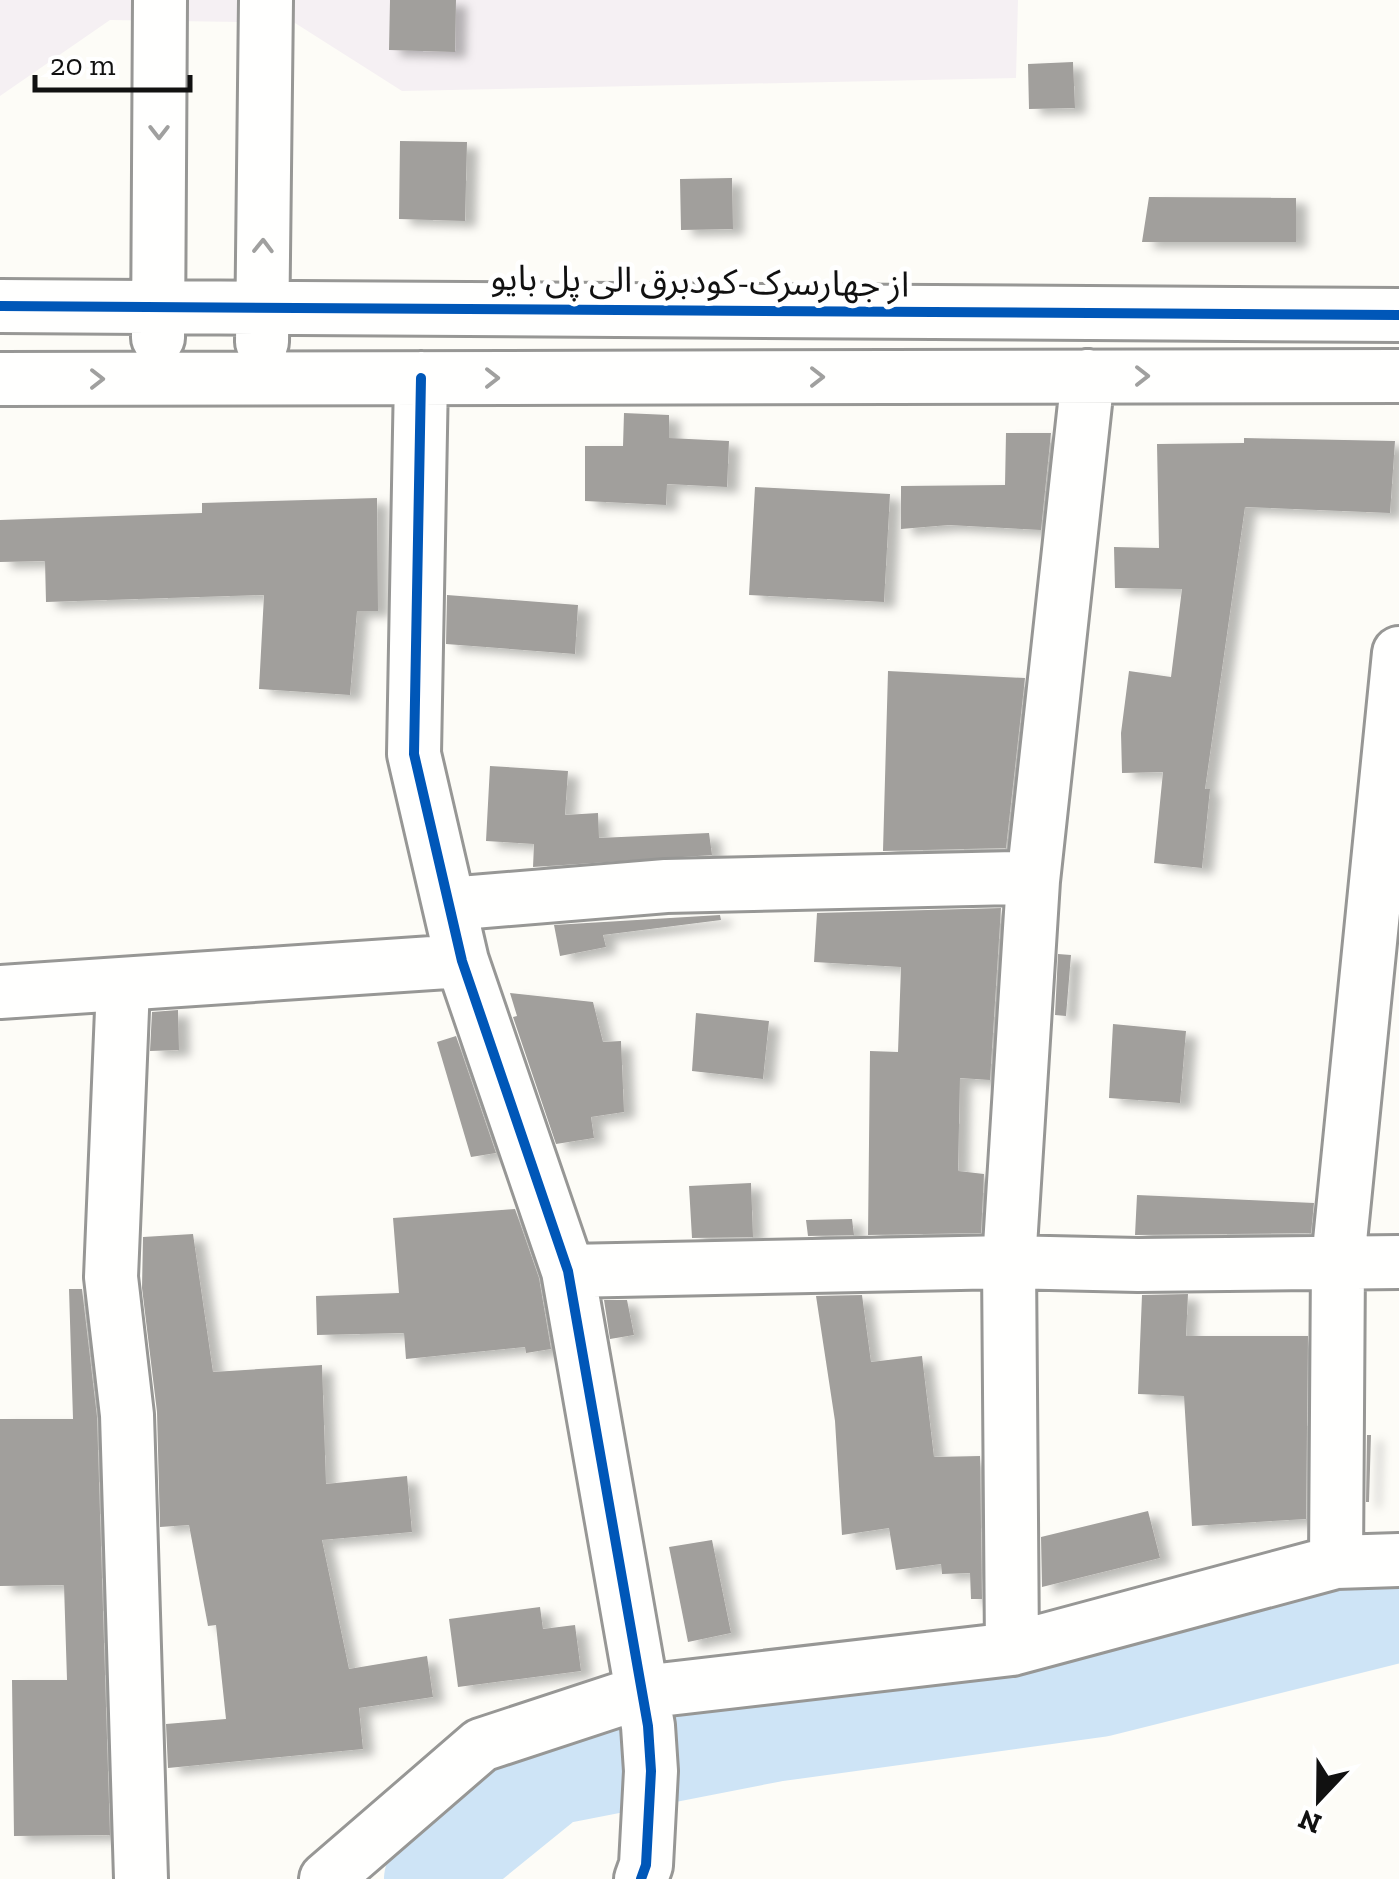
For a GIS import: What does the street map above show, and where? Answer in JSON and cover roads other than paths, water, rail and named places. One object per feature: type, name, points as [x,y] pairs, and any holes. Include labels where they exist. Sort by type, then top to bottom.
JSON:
[{"type":"street","points":[[158,379],[160,0]]},
{"type":"street","points":[[262,378],[266,0]]},
{"type":"street","name":"از جهارسرک-کودبرق الی پل بایو","points":[[0,306],[1399,315]]},
{"type":"street","points":[[1012,1649],[1009,1262],[1033,881],[1088,376]]},
{"type":"street","points":[[0,379],[1399,376]]},
{"type":"street","points":[[422,378],[414,754],[462,961],[568,1271],[647,1730],[646,1865],[640,1879]]},
{"type":"street","points":[[1336,1562],[1338,1261],[1399,653]]},
{"type":"street","points":[[449,904],[684,886],[941,879],[1033,881]]},
{"type":"street","points":[[0,992],[462,961]]},
{"type":"street","points":[[123,986],[112,1276],[127,1415],[141,1879]]},
{"type":"street","points":[[568,1271],[1009,1262],[1138,1266],[1399,1262]]},
{"type":"street","points":[[326,1879],[481,1745],[647,1730],[1012,1649],[1336,1562],[1399,1560]]},
{"type":"waterway","points":[[430,1879],[553,1779],[773,1736],[1100,1691],[1399,1616]]}]
